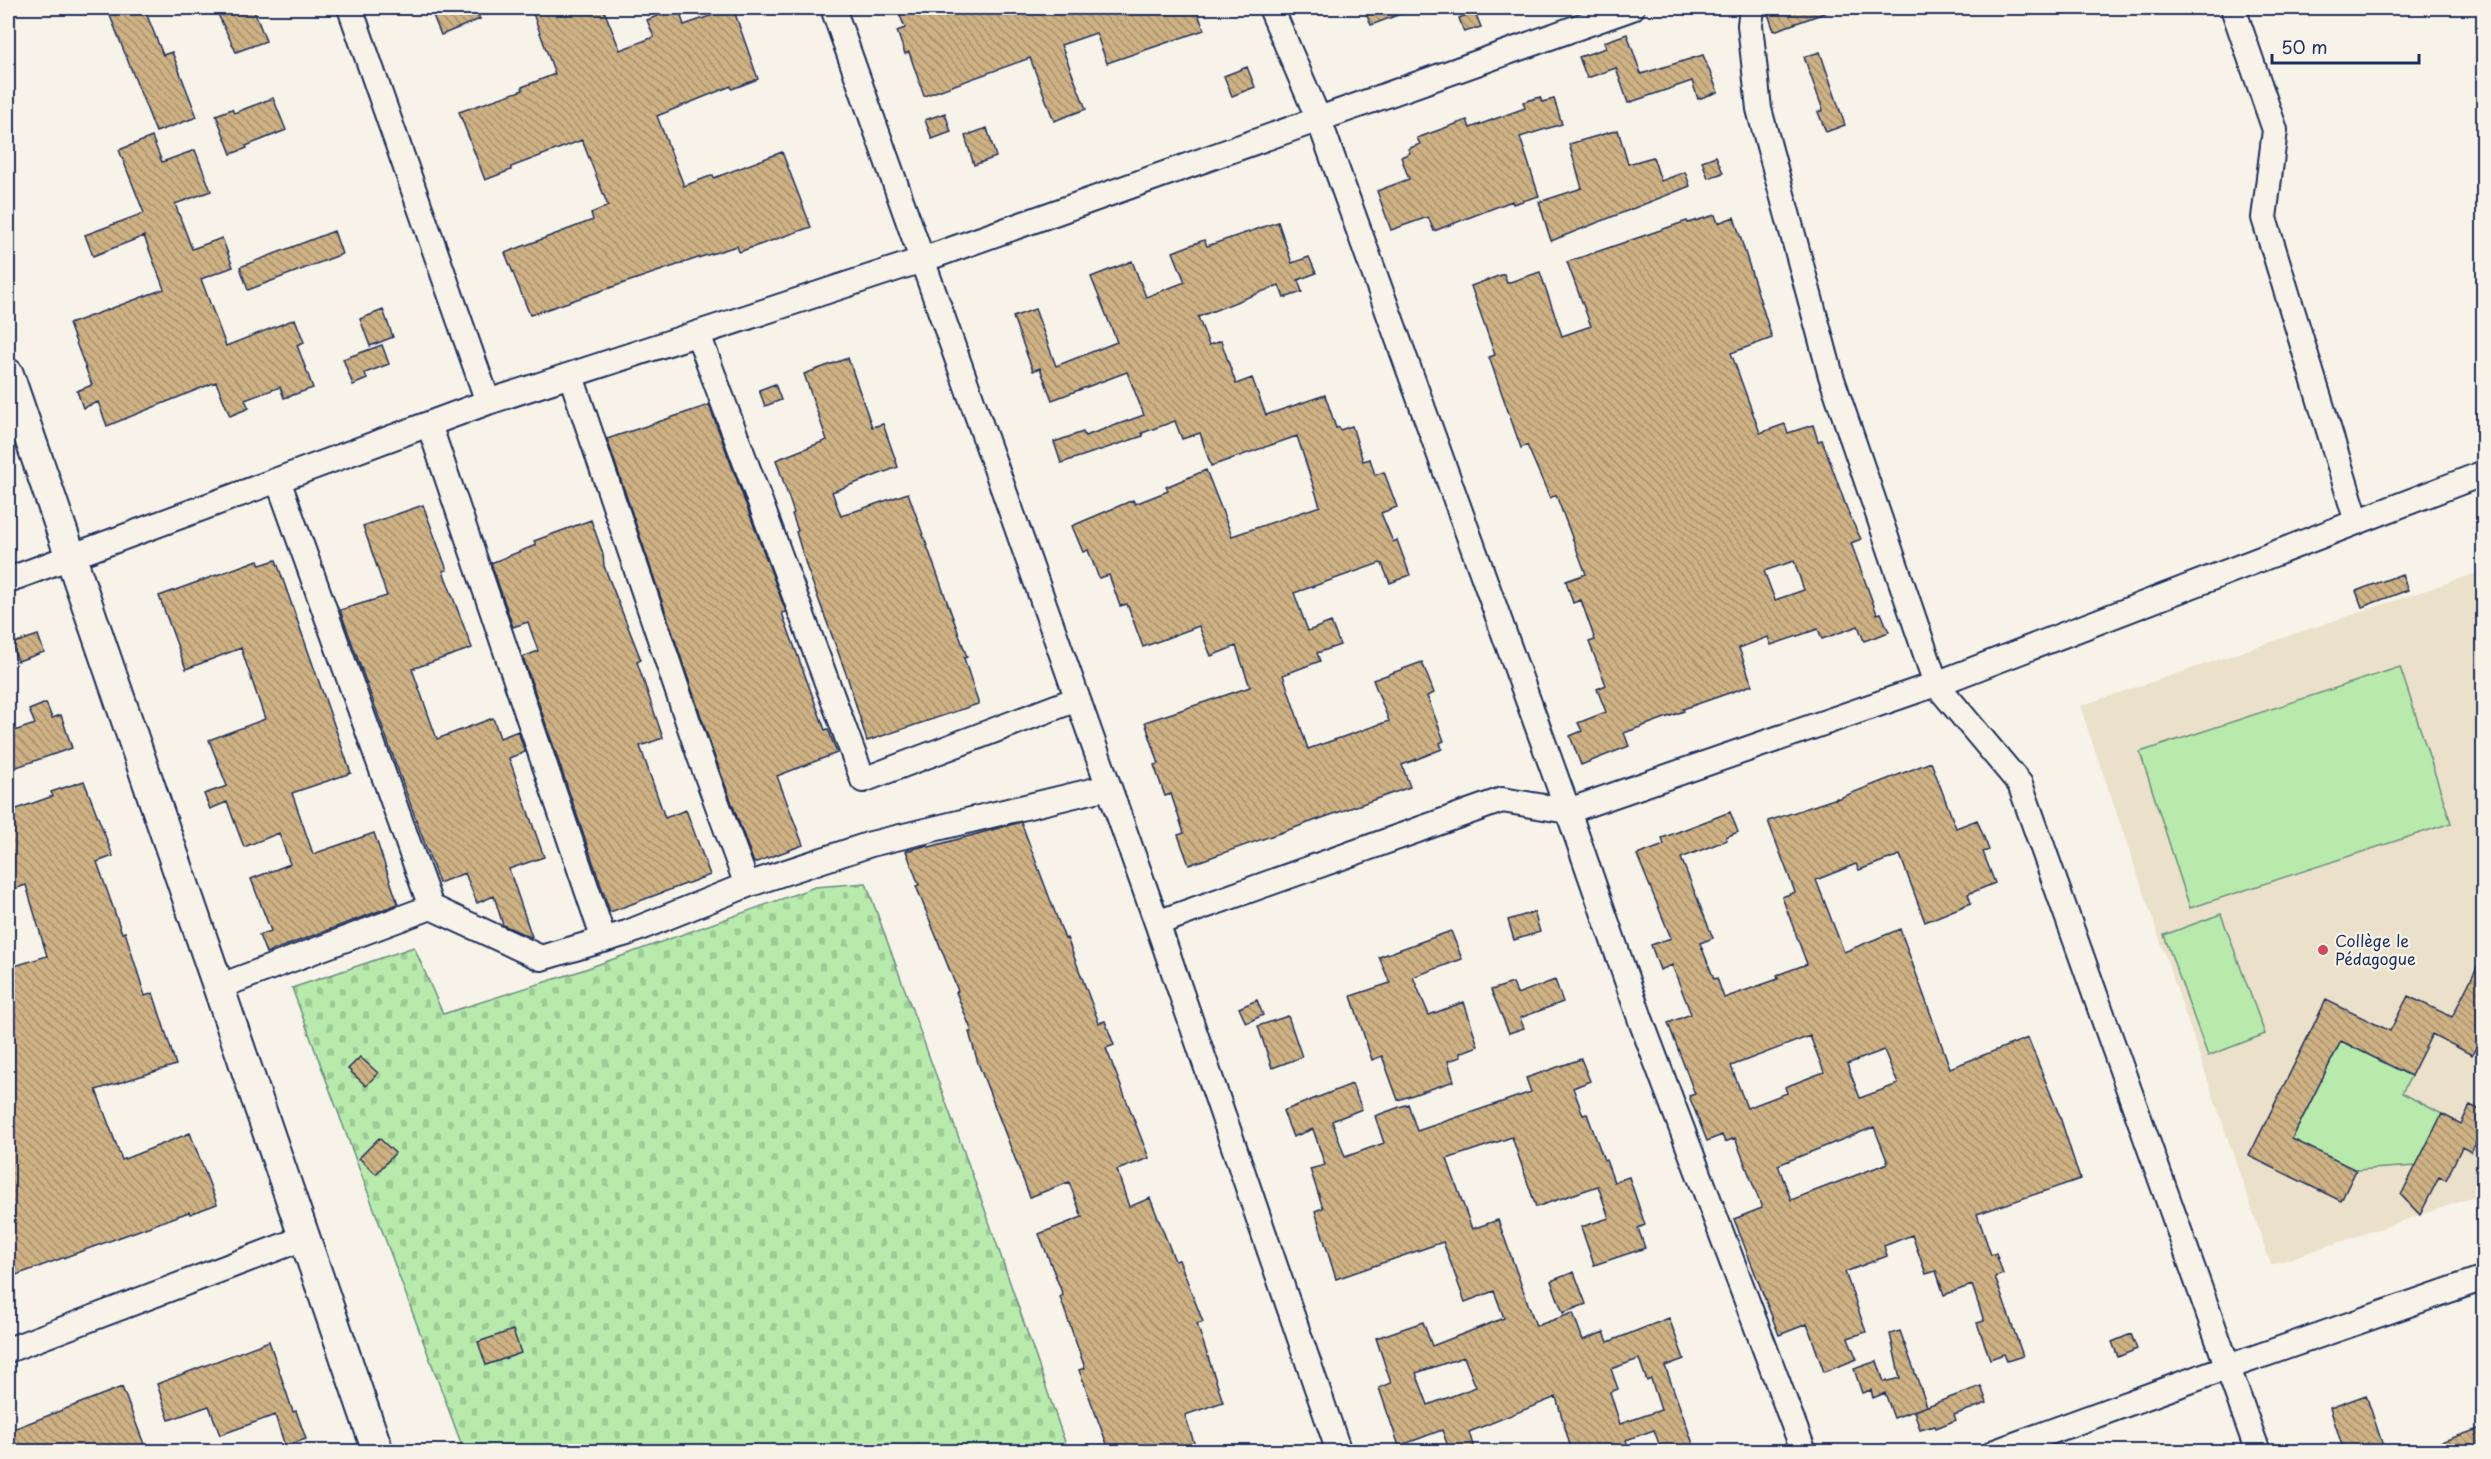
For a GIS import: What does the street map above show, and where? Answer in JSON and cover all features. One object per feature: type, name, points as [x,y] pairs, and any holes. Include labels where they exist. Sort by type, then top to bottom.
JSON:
[{"type":"street","points":[[350,8],[488,402]]},
{"type":"street","points":[[833,8],[1157,923],[1339,1452]]},
{"type":"street","points":[[1271,8],[1319,120],[1569,811],[1641,1022],[1804,1452]]},
{"type":"street","points":[[8,580],[488,402],[922,260],[1632,8]]},
{"type":"street","points":[[1752,8],[1750,25],[1759,109],[1831,376],[1936,684],[2020,784],[2258,1452]]},
{"type":"street","points":[[2233,8],[2275,130],[2264,219],[2357,522]]},
{"type":"street","points":[[698,334],[863,780],[1077,699]]},
{"type":"street","points":[[8,374],[378,1452]]},
{"type":"street","points":[[571,376],[696,746],[747,885]]},
{"type":"street","points":[[429,424],[604,940]]},
{"type":"street","points":[[1157,923],[1502,800],[1569,811],[1936,684],[2484,473]]},
{"type":"street","points":[[278,480],[431,907],[541,958],[627,933],[747,885],[871,844],[1108,787]]},
{"type":"street","points":[[218,987],[431,907]]},
{"type":"street","points":[[8,1350],[304,1238]]},
{"type":"street","points":[[1995,1452],[2228,1367],[2484,1278]]},
{"type":"shaded area","name":"Collège le Pédagogue","points":[[2483,571],[2483,1194],[2271,1265],[2080,706]]},
{"type":"green space","points":[[2400,667],[2451,823],[2190,908],[2140,752]]},
{"type":"green space","points":[[866,883],[984,1207],[1068,1451],[464,1451],[292,988],[414,947],[443,1014],[577,972],[815,887]]},
{"type":"green space","points":[[2221,914],[2265,1034],[2208,1056],[2164,935]]},
{"type":"green space","points":[[2341,1041],[2411,1076],[2402,1093],[2442,1114],[2416,1166],[2356,1170],[2292,1139]]},
{"type":"building","points":[[107,8],[144,8],[163,55],[172,52],[197,117],[156,132]]},
{"type":"building","points":[[215,8],[253,8],[266,41],[236,52]]},
{"type":"building","points":[[430,8],[475,8],[480,19],[441,35]]},
{"type":"building","points":[[531,8],[603,8],[620,50],[654,37],[647,20],[678,8],[684,25],[733,8],[758,79],[732,89],[731,86],[657,116],[684,186],[713,175],[714,178],[782,152],[811,227],[739,252],[737,246],[701,257],[530,315],[505,253],[593,220],[591,213],[608,206],[582,140],[511,167],[511,170],[485,180],[459,112],[523,90],[522,87],[555,74]]},
{"type":"building","points":[[897,8],[937,8],[940,16],[963,8],[1196,8],[1204,30],[1107,63],[1096,33],[1061,45],[1086,109],[1054,121],[1030,58],[924,96],[909,52],[905,54],[897,31],[905,28]]},
{"type":"building","points":[[1364,8],[1414,8],[1414,9],[1371,25]]},
{"type":"building","points":[[1766,8],[1832,8],[1833,10],[1774,31]]},
{"type":"building","points":[[1475,12],[1481,27],[1464,32],[1459,18]]},
{"type":"building","points":[[1627,34],[1641,74],[1703,55],[1718,92],[1698,99],[1692,81],[1628,103],[1616,68],[1587,78],[1579,57],[1606,48],[1604,42]]},
{"type":"building","points":[[1820,52],[1845,125],[1826,132],[1818,112],[1823,110],[1804,57]]},
{"type":"building","points":[[1247,67],[1255,87],[1232,96],[1224,76]]},
{"type":"building","points":[[1540,97],[1542,102],[1554,99],[1562,124],[1520,137],[1539,196],[1513,204],[1512,201],[1434,231],[1428,217],[1391,230],[1377,191],[1409,179],[1401,157],[1410,153],[1408,149],[1420,144],[1417,138],[1467,120],[1470,128],[1525,108],[1523,102]]},
{"type":"building","points":[[273,98],[286,130],[231,154],[216,115],[232,109],[234,113]]},
{"type":"building","points":[[945,113],[951,132],[932,139],[925,120]]},
{"type":"building","points":[[987,128],[996,157],[974,165],[965,136]]},
{"type":"building","points":[[1618,130],[1628,164],[1653,157],[1661,181],[1685,172],[1690,186],[1551,241],[1539,202],[1582,188],[1569,144]]},
{"type":"building","points":[[152,137],[162,162],[195,150],[211,191],[175,204],[192,249],[222,238],[233,267],[201,279],[226,346],[295,319],[304,342],[297,345],[313,388],[284,398],[280,387],[245,400],[249,408],[230,416],[216,382],[107,426],[98,402],[83,408],[77,391],[92,385],[69,324],[164,289],[144,236],[93,256],[85,235],[144,213],[119,150]]},
{"type":"building","points":[[1716,156],[1723,173],[1708,178],[1702,161]]},
{"type":"building","points":[[1715,215],[1718,223],[1734,217],[1772,338],[1731,353],[1760,433],[1785,424],[1788,433],[1813,425],[1818,441],[1822,440],[1850,517],[1861,539],[1851,543],[1877,614],[1881,613],[1889,632],[1864,641],[1858,626],[1822,639],[1818,629],[1771,645],[1768,637],[1739,648],[1752,685],[1624,733],[1629,746],[1581,765],[1570,736],[1582,731],[1578,723],[1606,712],[1597,689],[1606,685],[1589,642],[1595,640],[1581,600],[1573,603],[1566,581],[1586,574],[1556,495],[1550,498],[1527,445],[1521,448],[1489,357],[1495,355],[1471,286],[1504,274],[1507,283],[1540,272],[1562,336],[1591,326],[1567,262],[1687,221],[1688,223]],"holes":[[[1794,561],[1804,590],[1775,600],[1764,571]]]},
{"type":"building","points":[[1278,222],[1292,263],[1309,257],[1316,273],[1298,280],[1302,292],[1284,298],[1279,285],[1198,317],[1209,345],[1221,341],[1236,384],[1252,378],[1266,415],[1325,395],[1336,428],[1339,427],[1340,430],[1352,426],[1363,461],[1370,459],[1375,475],[1384,472],[1397,507],[1381,513],[1393,542],[1397,540],[1410,575],[1390,583],[1380,563],[1294,593],[1308,631],[1331,622],[1340,645],[1317,653],[1320,661],[1283,675],[1308,749],[1389,721],[1373,680],[1422,662],[1434,693],[1427,696],[1444,741],[1440,743],[1442,749],[1402,765],[1410,787],[1189,865],[1178,835],[1184,833],[1171,794],[1165,796],[1154,765],[1159,764],[1145,722],[1250,687],[1236,646],[1211,656],[1199,626],[1143,647],[1127,604],[1120,606],[1109,575],[1099,578],[1088,550],[1083,552],[1072,526],[1133,500],[1135,504],[1168,491],[1166,487],[1206,470],[1232,536],[1320,506],[1297,436],[1211,466],[1200,433],[1182,439],[1175,421],[1142,433],[1143,436],[1061,463],[1054,442],[1083,432],[1085,436],[1144,415],[1127,372],[1052,400],[1040,368],[1033,371],[1013,317],[1035,309],[1056,366],[1117,342],[1091,277],[1132,261],[1146,297],[1185,282],[1173,252],[1204,240],[1207,246]]},
{"type":"building","points":[[334,231],[342,254],[248,290],[240,267]]},
{"type":"building","points":[[383,310],[393,337],[370,346],[360,319]]},
{"type":"building","points":[[382,345],[389,364],[365,373],[367,379],[353,385],[343,359]]},
{"type":"building","points":[[848,358],[872,427],[883,424],[898,467],[832,492],[841,516],[908,493],[967,657],[964,658],[978,702],[978,704],[867,741],[848,679],[807,568],[796,532],[798,531],[792,514],[794,513],[776,460],[827,440],[804,374]]},
{"type":"building","points":[[775,384],[781,400],[765,406],[759,390]]},
{"type":"building","points":[[709,405],[786,612],[782,613],[825,730],[828,729],[837,753],[777,776],[803,845],[754,863],[713,752],[607,439]]},
{"type":"building","points":[[423,505],[447,570],[443,571],[472,648],[412,669],[437,739],[493,718],[500,738],[518,731],[525,752],[509,758],[544,857],[509,869],[532,937],[503,925],[494,896],[477,903],[465,873],[439,883],[340,610],[387,596],[363,526]]},
{"type":"building","points":[[591,520],[603,554],[604,566],[641,660],[637,662],[663,738],[640,746],[665,818],[686,810],[710,875],[610,912],[523,657],[538,651],[528,622],[513,627],[491,563],[536,545],[534,541]]},
{"type":"building","points":[[258,560],[260,565],[276,560],[351,773],[292,793],[313,854],[374,833],[398,904],[266,953],[259,935],[271,931],[251,879],[290,864],[279,833],[244,847],[227,802],[210,809],[204,794],[227,786],[209,740],[265,719],[241,648],[186,669],[159,596]]},
{"type":"building","points":[[2402,574],[2408,590],[2362,607],[2356,591]]},
{"type":"building","points":[[38,635],[44,652],[18,661],[11,644]]},
{"type":"building","points":[[46,703],[52,718],[61,715],[72,748],[8,770],[8,733],[35,724],[29,710]]},
{"type":"building","points":[[1931,762],[1956,828],[1977,820],[1989,850],[1983,852],[1995,883],[1968,894],[1971,903],[1925,922],[1900,855],[1859,870],[1856,864],[1816,880],[1844,952],[1900,929],[1950,1068],[2028,1038],[2060,1117],[2080,1179],[1977,1214],[1991,1255],[1996,1253],[2003,1274],[1995,1277],[2023,1356],[2007,1361],[2004,1354],[1990,1359],[1977,1323],[1984,1321],[1972,1285],[1944,1295],[1936,1271],[1926,1274],[1912,1235],[1884,1246],[1887,1256],[1845,1272],[1866,1332],[1848,1338],[1857,1359],[1824,1372],[1807,1324],[1779,1335],[1734,1219],[1762,1208],[1735,1138],[1725,1142],[1722,1135],[1707,1141],[1689,1096],[1695,1094],[1668,1023],[1691,1014],[1672,965],[1660,970],[1651,945],[1671,938],[1637,855],[1664,845],[1662,838],[1730,812],[1738,832],[1726,837],[1727,840],[1681,858],[1713,938],[1700,943],[1724,998],[1778,979],[1777,975],[1807,964],[1782,897],[1795,892],[1768,821],[1837,799]],"holes":[[[1810,1036],[1824,1072],[1785,1087],[1787,1093],[1747,1108],[1731,1066]],[[1884,1050],[1898,1084],[1860,1098],[1847,1064]],[[1874,1127],[1888,1163],[1791,1200],[1778,1165]]]},
{"type":"building","points":[[84,781],[113,856],[97,862],[122,933],[125,932],[145,996],[153,993],[176,1065],[96,1090],[122,1160],[190,1133],[217,1204],[190,1214],[189,1212],[8,1278],[8,968],[47,956],[26,885],[8,891],[8,812],[53,796],[51,792]]},
{"type":"building","points":[[1021,822],[1099,1023],[1105,1021],[1114,1045],[1106,1048],[1149,1158],[1117,1170],[1129,1207],[1150,1198],[1175,1261],[1179,1260],[1203,1322],[1197,1324],[1223,1402],[1185,1415],[1197,1452],[1110,1452],[1079,1370],[1085,1368],[1060,1297],[1063,1295],[1039,1234],[1082,1217],[1069,1182],[1030,1197],[978,1063],[969,1032],[972,1032],[916,886],[919,885],[906,851]]},
{"type":"building","points":[[1534,912],[1540,932],[1514,940],[1508,920]]},
{"type":"building","points":[[1451,931],[1462,959],[1413,977],[1429,1015],[1464,1002],[1478,1046],[1460,1053],[1461,1057],[1448,1061],[1454,1081],[1398,1100],[1382,1056],[1372,1060],[1351,996],[1390,983],[1379,957]]},
{"type":"building","points":[[2484,953],[2484,1032],[2472,1055],[2432,1034],[2411,1076],[2341,1041],[2292,1139],[2356,1170],[2341,1201],[2249,1156],[2326,1000],[2390,1031],[2408,996],[2452,1017]]},
{"type":"building","points":[[1555,980],[1563,1002],[1520,1018],[1524,1028],[1509,1033],[1491,990],[1513,983],[1517,994]]},
{"type":"building","points":[[1257,1000],[1263,1015],[1246,1023],[1239,1008]]},
{"type":"building","points":[[1288,1016],[1302,1057],[1272,1068],[1258,1026]]},
{"type":"building","points":[[360,1057],[378,1073],[366,1086],[348,1069]]},
{"type":"building","points":[[1581,1059],[1590,1081],[1573,1088],[1583,1115],[1587,1114],[1614,1182],[1629,1177],[1645,1225],[1638,1228],[1645,1248],[1594,1265],[1581,1227],[1609,1218],[1598,1186],[1536,1207],[1512,1137],[1447,1159],[1472,1229],[1498,1220],[1536,1326],[1573,1313],[1583,1340],[1604,1332],[1608,1342],[1669,1318],[1684,1359],[1665,1366],[1696,1452],[1662,1452],[1654,1430],[1626,1440],[1630,1452],[1572,1452],[1556,1397],[1469,1432],[1475,1452],[1450,1452],[1442,1430],[1399,1446],[1379,1388],[1391,1383],[1376,1338],[1423,1322],[1432,1346],[1504,1318],[1494,1291],[1465,1302],[1443,1242],[1336,1279],[1315,1211],[1323,1208],[1310,1169],[1325,1165],[1313,1129],[1293,1137],[1283,1111],[1352,1084],[1362,1109],[1332,1121],[1345,1157],[1384,1143],[1375,1116],[1408,1104],[1417,1131],[1531,1092],[1526,1078]],"holes":[[[1464,1357],[1476,1387],[1428,1405],[1416,1373]],[[1639,1359],[1647,1381],[1651,1379],[1661,1410],[1620,1424],[1610,1392],[1618,1389],[1611,1369]]]},
{"type":"building","points":[[2470,1105],[2484,1112],[2484,1145],[2477,1141],[2471,1152],[2462,1147],[2446,1180],[2439,1177],[2420,1215],[2401,1195],[2442,1114],[2461,1124]]},
{"type":"building","points":[[379,1138],[395,1153],[376,1174],[359,1158]]},
{"type":"building","points":[[1574,1272],[1586,1304],[1563,1313],[1551,1281]]},
{"type":"building","points":[[513,1330],[521,1353],[486,1365],[478,1342]]},
{"type":"building","points":[[1900,1331],[1927,1406],[1894,1418],[1885,1393],[1873,1398],[1871,1390],[1862,1393],[1854,1369],[1877,1361],[1884,1382],[1900,1378],[1890,1334]]},
{"type":"building","points":[[2131,1334],[2137,1349],[2118,1357],[2112,1342]]},
{"type":"building","points":[[269,1341],[293,1412],[296,1411],[306,1439],[285,1446],[275,1415],[220,1435],[209,1406],[169,1420],[157,1384]]},
{"type":"building","points":[[1981,1386],[1987,1403],[1954,1415],[1956,1420],[1936,1428],[1935,1426],[1920,1430],[1914,1411]]},
{"type":"building","points":[[122,1387],[147,1452],[8,1452],[8,1431]]},
{"type":"building","points":[[2366,1395],[2385,1452],[2344,1452],[2330,1408]]},
{"type":"building","points":[[2484,1427],[2484,1452],[2420,1452],[2420,1449]]},
{"type":"place","name":"Collège le Pédagogue","points":[[2323,950]]}]
